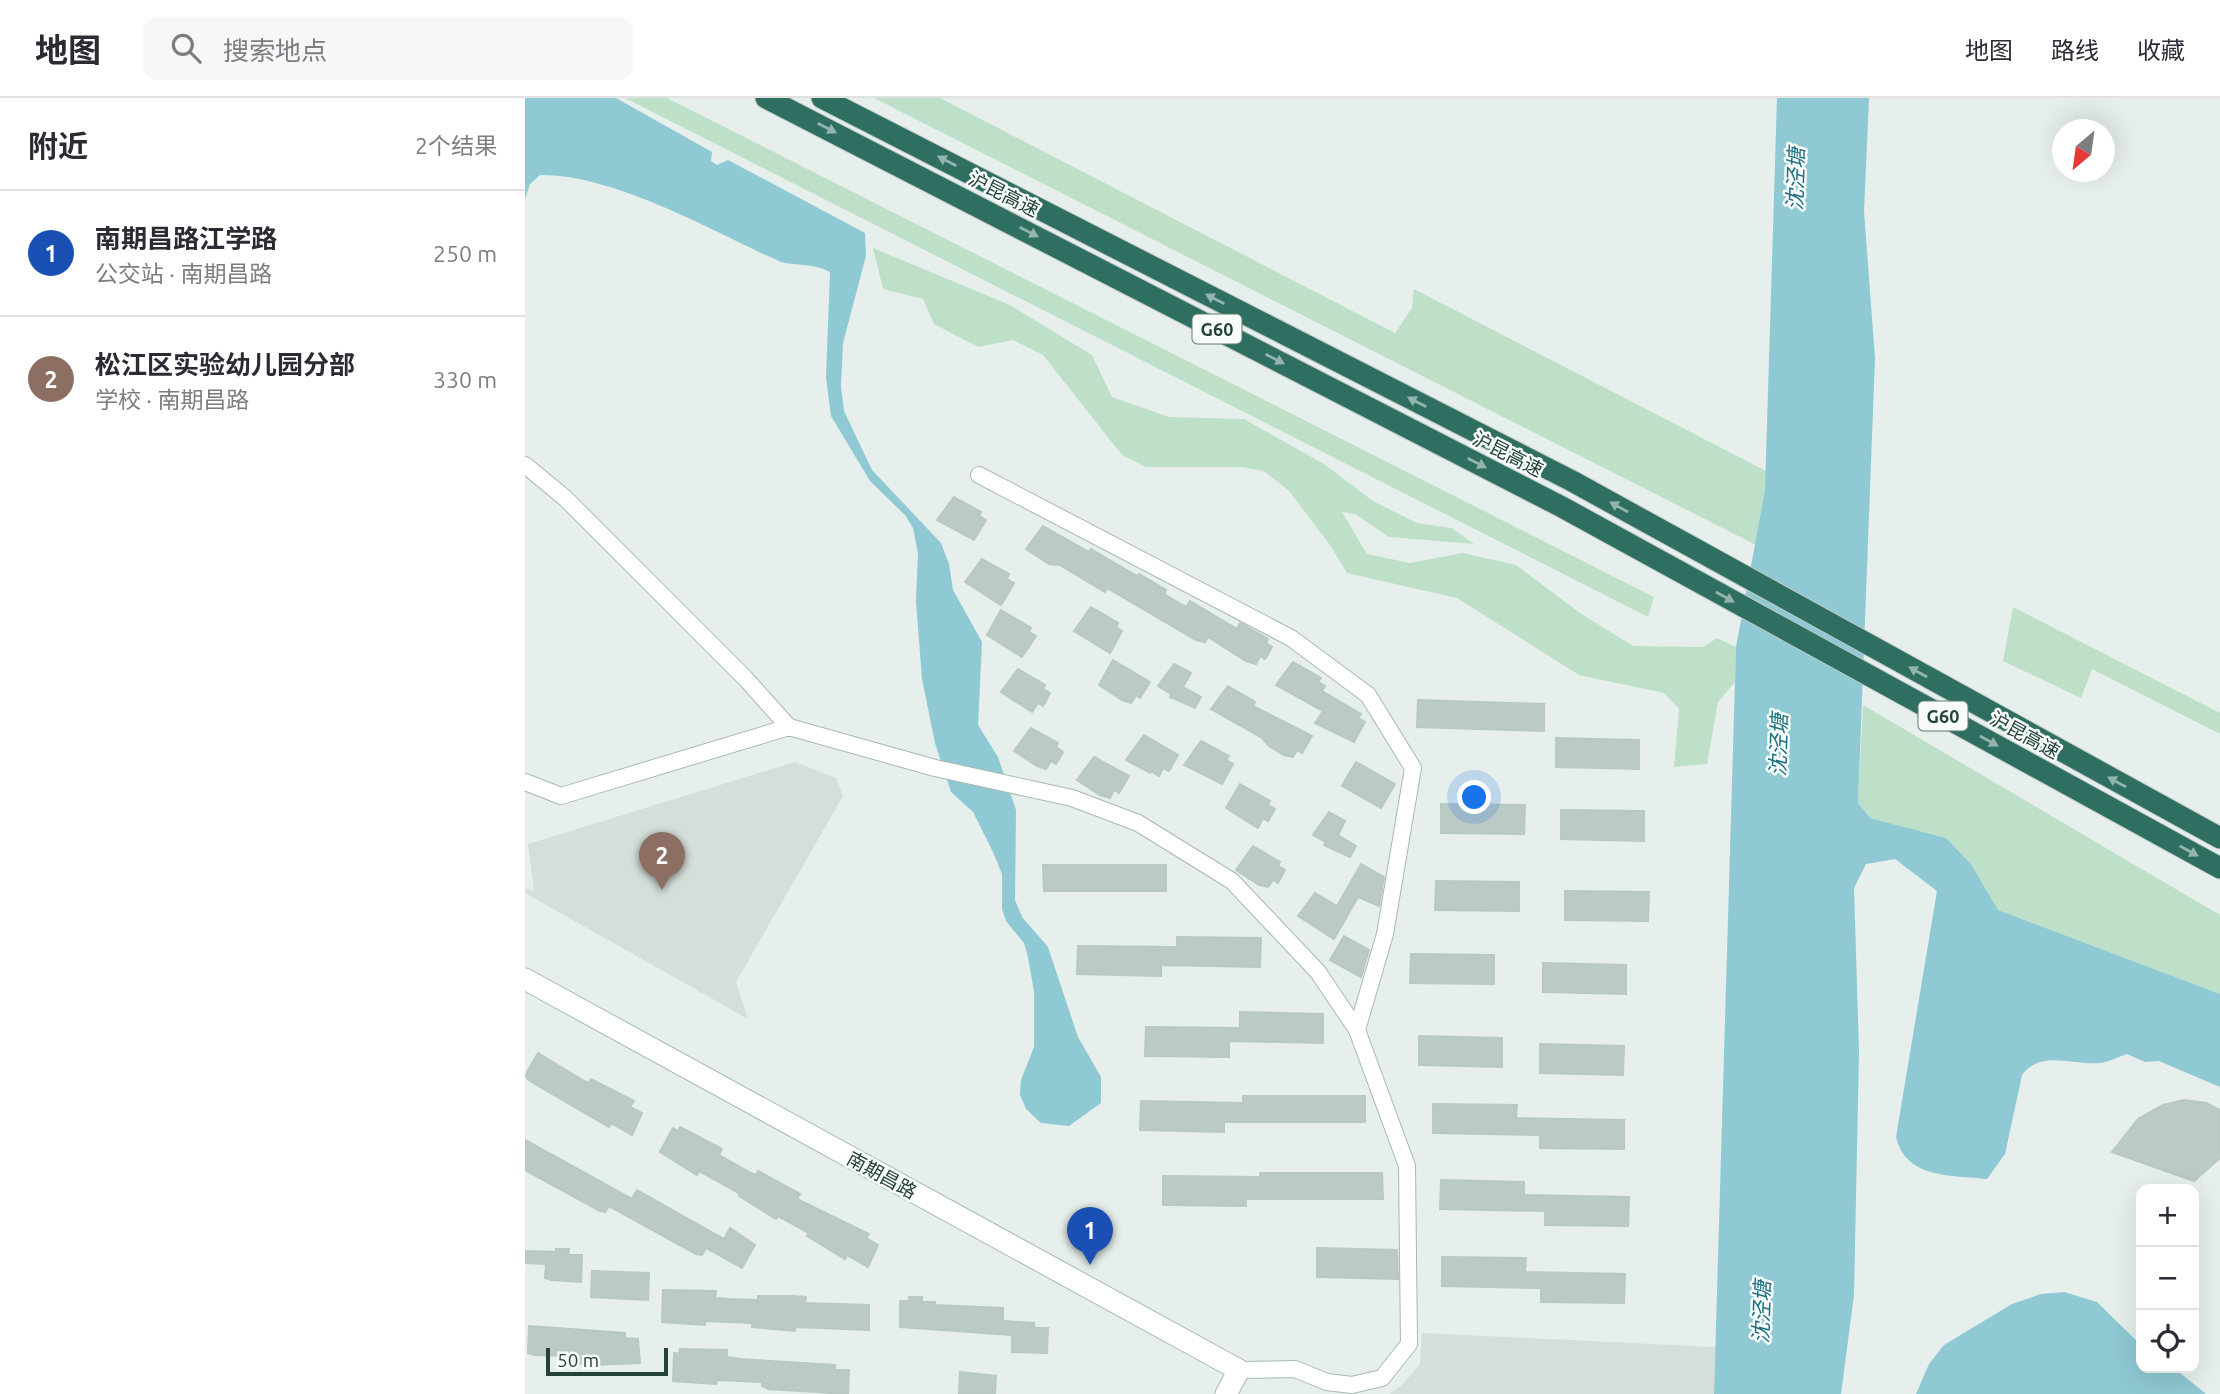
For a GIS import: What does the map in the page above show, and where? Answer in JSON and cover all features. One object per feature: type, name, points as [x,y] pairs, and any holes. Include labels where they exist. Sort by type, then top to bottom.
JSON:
[{"type":"highway","name":"沪昆高速","points":[[766,98],[1549,500],[2220,868]]},
{"type":"highway","name":"沪昆高速","points":[[822,98],[1572,481],[2220,838]]},
{"type":"main road","name":"南期昌路","points":[[525,979],[1239,1370]]},
{"type":"main road","points":[[1226,1394],[1239,1370]]},
{"type":"street","points":[[525,465],[565,498],[745,678],[789,727],[935,768],[1072,798],[1138,823],[1232,881],[1318,971],[1357,1030],[1406,1166],[1409,1345],[1382,1378],[1352,1385],[1327,1382],[1295,1369],[1239,1370]]},
{"type":"street","points":[[979,475],[1291,638],[1368,695],[1413,768],[1385,934],[1357,1030]]},
{"type":"street","points":[[525,782],[561,796],[789,727]]},
{"type":"shaded area","points":[[795,762],[836,778],[843,796],[736,982],[748,1019],[525,893],[525,889],[534,890],[528,844]]},
{"type":"shaded area","points":[[1422,1333],[1715,1347],[1714,1394],[1389,1394],[1404,1383],[1420,1364]]},
{"type":"green space","points":[[625,98],[667,98],[1654,597],[1648,617]]},
{"type":"green space","points":[[874,98],[940,98],[1395,333],[1412,308],[1414,289],[1766,471],[1762,548]]},
{"type":"green space","points":[[873,248],[1010,305],[1092,355],[1112,397],[1169,417],[1244,419],[1324,464],[1373,501],[1417,523],[1452,528],[1474,544],[1389,537],[1355,514],[1342,512],[1367,554],[1410,563],[1463,553],[1516,565],[1580,613],[1633,646],[1703,647],[1717,638],[1736,647],[1735,682],[1718,702],[1707,764],[1674,767],[1679,709],[1664,693],[1579,675],[1457,598],[1347,573],[1330,545],[1289,491],[1264,471],[1241,467],[1146,467],[1122,455],[1043,355],[1013,340],[978,347],[934,324],[923,299],[883,289]]},
{"type":"green space","points":[[2013,607],[2220,713],[2220,734],[2092,669],[2081,698],[2003,661]]},
{"type":"green space","points":[[1863,705],[2220,915],[2220,994],[1998,910],[1971,864],[1946,838],[1869,818],[1858,803]]},
{"type":"water","points":[[525,98],[616,98],[712,152],[711,161],[717,165],[728,160],[865,233],[866,256],[843,343],[841,386],[844,411],[872,470],[941,543],[949,564],[953,590],[982,642],[978,725],[998,757],[1016,810],[1015,900],[1022,917],[1048,947],[1078,1037],[1101,1077],[1101,1103],[1069,1126],[1041,1123],[1026,1109],[1020,1095],[1021,1080],[1034,1047],[1034,992],[1028,957],[1024,943],[1006,921],[1002,909],[1002,874],[993,852],[973,812],[951,792],[935,743],[922,679],[916,601],[918,553],[913,528],[905,515],[870,481],[831,416],[826,378],[830,272],[812,266],[781,262],[662,206],[599,184],[569,177],[540,175],[530,184],[525,199]]},
{"type":"water","name":"沈泾塘","points":[[1777,98],[1869,98],[1864,211],[1875,358],[1858,803],[1870,818],[1946,838],[1971,864],[1998,910],[2220,994],[2220,1087],[2159,1061],[2145,1062],[2127,1054],[2100,1063],[2058,1060],[2038,1063],[2022,1075],[2005,1154],[1987,1179],[1945,1175],[1920,1168],[1909,1161],[1901,1151],[1896,1137],[1937,891],[1895,859],[1866,864],[1854,888],[1859,1052],[1854,1295],[1841,1394],[1714,1394],[1736,647],[1765,490]]},
{"type":"water","points":[[2064,1292],[2097,1302],[2136,1340],[2136,1373],[2180,1373],[2206,1394],[1916,1394],[1929,1364],[1944,1345],[2012,1304],[2041,1294]]},
{"type":"building","points":[[954,497],[981,512],[979,516],[986,520],[974,540],[937,520]]},
{"type":"building","points":[[1043,526],[1089,552],[1091,549],[1137,576],[1139,574],[1166,590],[1164,594],[1186,607],[1190,601],[1237,629],[1240,623],[1268,639],[1266,643],[1272,647],[1265,659],[1260,656],[1256,664],[1246,661],[1208,637],[1205,642],[1196,640],[1107,588],[1105,592],[1060,565],[1049,564],[1026,549]]},
{"type":"building","points":[[982,559],[1009,574],[1007,579],[1014,583],[1001,605],[965,582]]},
{"type":"building","points":[[1091,607],[1118,623],[1116,627],[1122,631],[1110,653],[1074,631]]},
{"type":"building","points":[[1001,610],[1031,628],[1029,632],[1036,636],[1022,657],[987,635]]},
{"type":"building","points":[[1113,660],[1150,682],[1140,698],[1136,695],[1131,703],[1099,685]]},
{"type":"building","points":[[1293,662],[1321,678],[1318,682],[1325,686],[1322,691],[1361,714],[1358,718],[1365,722],[1354,742],[1315,723],[1323,711],[1276,685]]},
{"type":"building","points":[[1174,664],[1191,673],[1183,687],[1201,697],[1195,708],[1170,697],[1171,694],[1158,686]]},
{"type":"building","points":[[1018,669],[1045,685],[1043,689],[1050,693],[1043,706],[1038,703],[1032,712],[1001,692]]},
{"type":"building","points":[[1228,686],[1255,702],[1253,706],[1312,736],[1302,753],[1297,750],[1293,757],[1284,755],[1262,738],[1211,709]]},
{"type":"building","points":[[1418,700],[1544,704],[1544,731],[1417,727]]},
{"type":"building","points":[[1031,728],[1058,743],[1056,747],[1063,752],[1056,764],[1051,761],[1046,769],[1014,751]]},
{"type":"building","points":[[1144,735],[1178,755],[1169,771],[1163,768],[1159,776],[1126,760]]},
{"type":"building","points":[[1556,738],[1639,740],[1639,769],[1556,767]]},
{"type":"building","points":[[1201,741],[1229,756],[1226,760],[1233,764],[1222,784],[1184,765]]},
{"type":"building","points":[[1094,757],[1129,776],[1119,793],[1114,790],[1110,798],[1100,795],[1077,780]]},
{"type":"building","points":[[1356,762],[1395,784],[1381,808],[1342,786]]},
{"type":"building","points":[[1240,784],[1270,801],[1268,805],[1275,809],[1268,821],[1263,818],[1258,828],[1226,808]]},
{"type":"building","points":[[1441,804],[1525,805],[1524,834],[1441,833]]},
{"type":"building","points":[[1561,810],[1644,811],[1644,841],[1561,839]]},
{"type":"building","points":[[1329,812],[1345,821],[1338,835],[1356,846],[1350,857],[1324,845],[1326,842],[1313,835]]},
{"type":"building","points":[[1253,846],[1280,862],[1278,866],[1285,870],[1278,883],[1273,880],[1268,887],[1259,885],[1236,870]]},
{"type":"building","points":[[1361,864],[1384,877],[1379,906],[1358,897],[1334,939],[1298,916],[1315,893],[1337,906]]},
{"type":"building","points":[[1043,865],[1166,865],[1166,891],[1044,891]]},
{"type":"building","points":[[1436,881],[1519,882],[1519,911],[1435,910]]},
{"type":"building","points":[[1565,891],[1649,892],[1648,921],[1565,920]]},
{"type":"building","points":[[1344,936],[1369,950],[1361,977],[1330,960]]},
{"type":"building","points":[[1177,937],[1261,938],[1260,967],[1161,965],[1161,976],[1077,974],[1078,946],[1177,947]]},
{"type":"building","points":[[1411,954],[1494,955],[1494,984],[1410,983]]},
{"type":"building","points":[[1543,963],[1626,965],[1626,994],[1543,992]]},
{"type":"building","points":[[1240,1012],[1323,1014],[1323,1043],[1229,1041],[1229,1057],[1145,1056],[1146,1027],[1240,1028]]},
{"type":"building","points":[[1419,1036],[1502,1038],[1502,1067],[1419,1065]]},
{"type":"building","points":[[1540,1044],[1624,1046],[1623,1075],[1540,1073]]},
{"type":"building","points":[[538,1053],[584,1081],[589,1083],[591,1079],[634,1101],[630,1107],[642,1113],[632,1135],[611,1123],[609,1127],[530,1081],[525,1076]]},
{"type":"building","points":[[1243,1096],[1365,1096],[1365,1122],[1224,1122],[1224,1132],[1140,1130],[1141,1101],[1243,1103]]},
{"type":"building","points":[[2184,1100],[2206,1103],[2220,1110],[2220,1158],[2194,1181],[2112,1152],[2138,1119],[2163,1105]]},
{"type":"building","points":[[1433,1104],[1517,1105],[1516,1118],[1624,1120],[1624,1149],[1540,1148],[1540,1135],[1433,1133]]},
{"type":"building","points":[[680,1127],[722,1149],[719,1155],[751,1173],[756,1175],[758,1171],[800,1194],[797,1199],[869,1234],[866,1238],[878,1245],[868,1267],[847,1255],[845,1259],[807,1236],[809,1233],[778,1216],[776,1219],[739,1196],[740,1194],[699,1171],[697,1175],[660,1152],[673,1128],[678,1131]]},
{"type":"building","points":[[525,1140],[632,1199],[637,1190],[724,1239],[730,1228],[755,1245],[742,1268],[706,1248],[702,1255],[696,1254],[609,1206],[605,1212],[600,1211],[525,1170]]},
{"type":"building","points":[[1260,1173],[1382,1173],[1383,1199],[1246,1199],[1246,1206],[1163,1205],[1163,1176],[1260,1177]]},
{"type":"building","points":[[1441,1180],[1524,1182],[1524,1195],[1629,1197],[1628,1226],[1545,1225],[1545,1211],[1440,1209]]},
{"type":"building","points":[[1317,1248],[1397,1250],[1398,1279],[1317,1277]]},
{"type":"building","points":[[556,1249],[569,1249],[568,1255],[582,1255],[581,1282],[545,1278],[546,1264],[525,1263],[525,1251],[556,1252]]},
{"type":"building","points":[[1442,1257],[1526,1258],[1525,1272],[1625,1274],[1624,1303],[1541,1302],[1541,1288],[1442,1286]]},
{"type":"building","points":[[592,1271],[649,1273],[648,1300],[591,1297]]},
{"type":"building","points":[[663,1290],[716,1291],[715,1298],[758,1300],[758,1296],[793,1296],[806,1297],[805,1303],[869,1305],[869,1330],[795,1327],[795,1331],[752,1327],[752,1323],[705,1321],[705,1325],[662,1322]]},
{"type":"building","points":[[909,1297],[922,1297],[922,1302],[935,1302],[935,1305],[1003,1308],[1003,1321],[1034,1323],[1034,1328],[1048,1328],[1047,1353],[1012,1352],[1012,1335],[900,1327],[900,1301],[909,1301]]},
{"type":"building","points":[[529,1326],[625,1333],[625,1338],[638,1339],[640,1363],[591,1365],[571,1362],[572,1356],[528,1353]]},
{"type":"building","points":[[680,1349],[727,1350],[727,1357],[740,1359],[835,1365],[835,1370],[849,1370],[848,1394],[768,1389],[762,1386],[762,1382],[717,1380],[716,1384],[673,1381],[674,1353],[679,1354]]},
{"type":"building","points":[[960,1372],[996,1376],[995,1394],[959,1394]]},
{"type":"place","name":"松江区实验幼儿园分部","points":[[662,890]]},
{"type":"place","name":"南期昌路江学路","points":[[1090,1265]]}]
